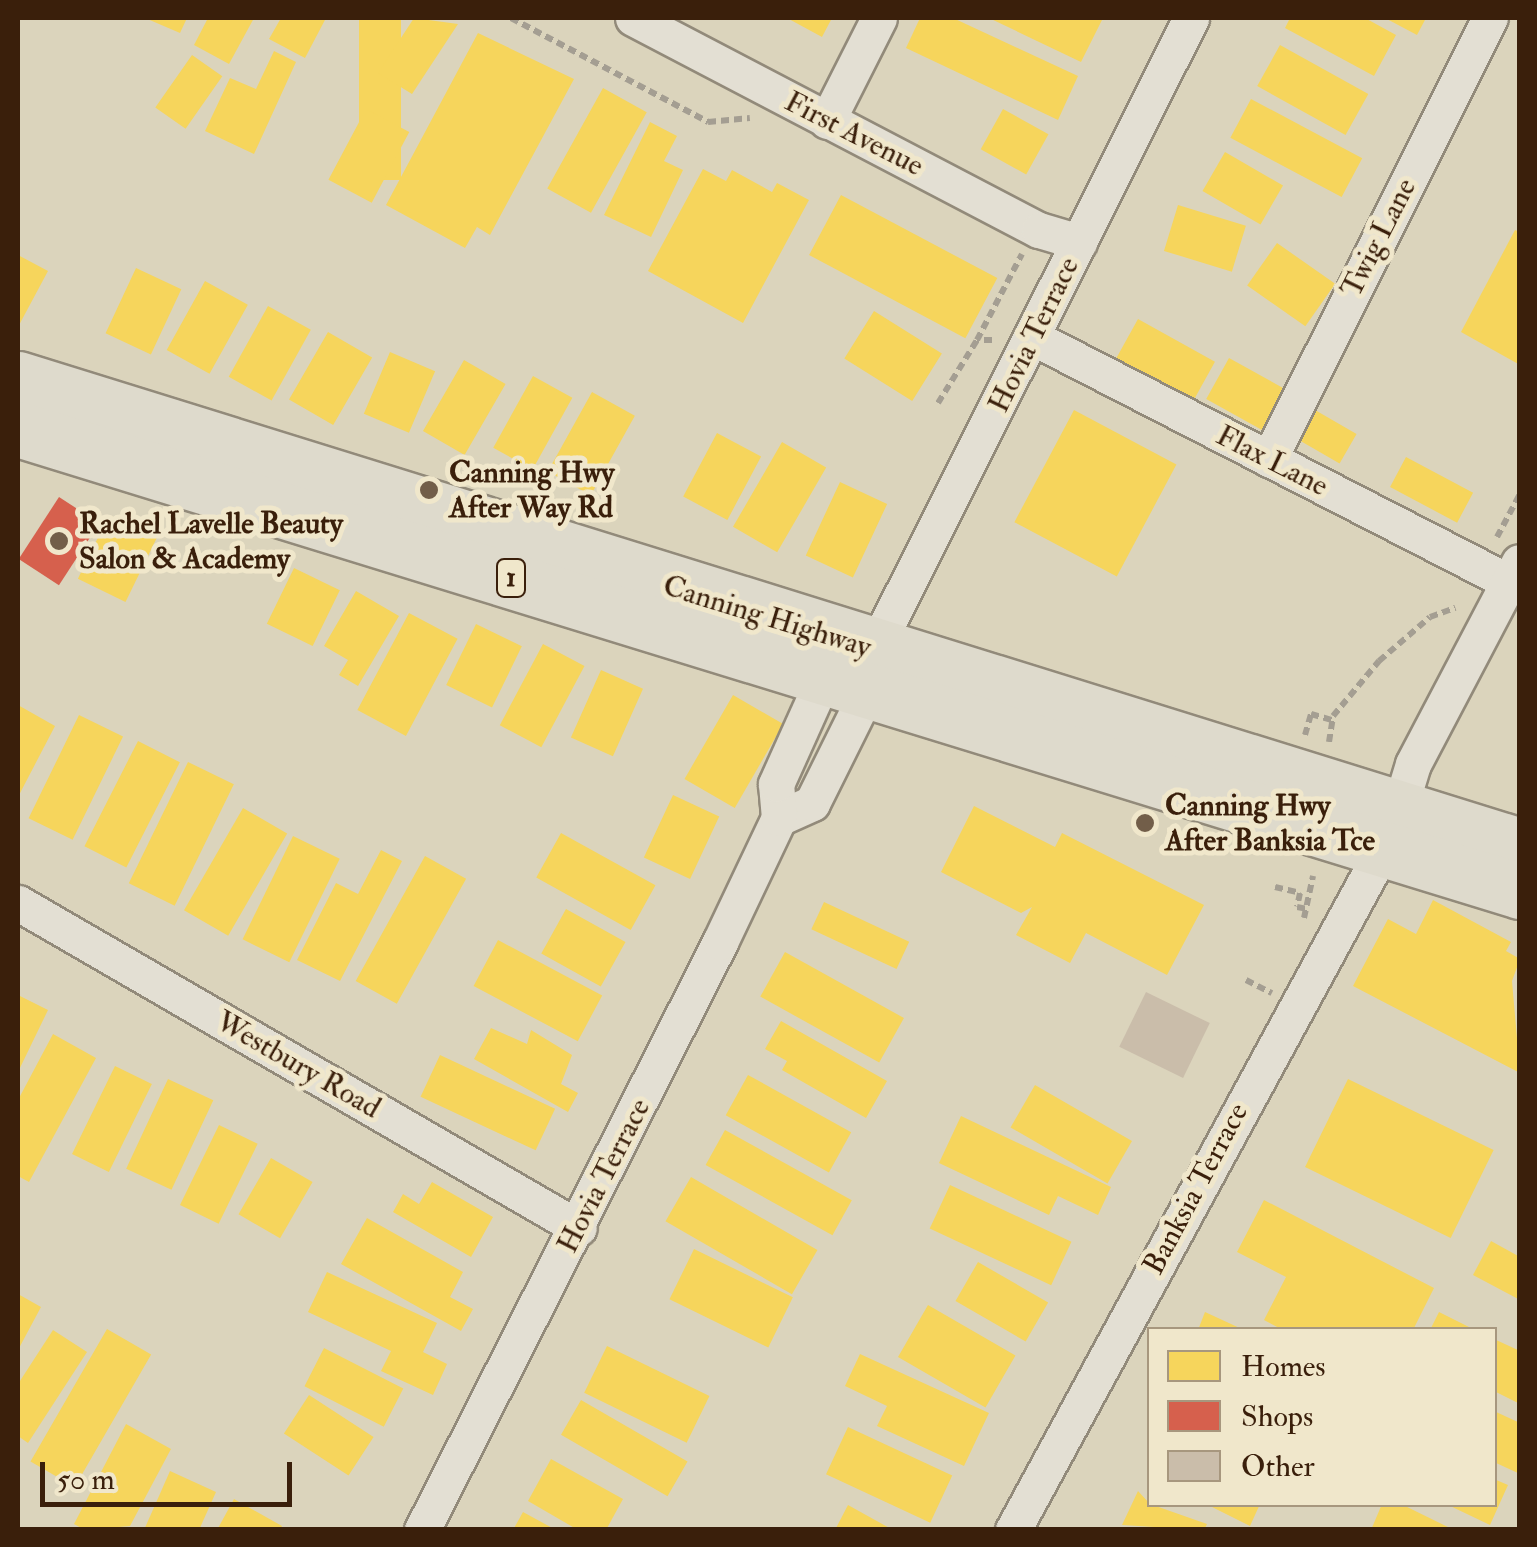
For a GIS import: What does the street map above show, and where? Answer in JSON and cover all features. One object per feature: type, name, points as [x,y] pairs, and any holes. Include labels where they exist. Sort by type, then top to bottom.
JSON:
[{"type":"highway","name":"Canning Highway","points":[[18,379],[855,672]]},
{"type":"highway","name":"Canning Highway","points":[[18,429],[1391,830],[1520,891]]},
{"type":"highway","name":"Canning Highway","points":[[1391,830],[1520,846]]},
{"type":"street","name":"First Avenue","points":[[633,18],[827,121],[1079,242]]},
{"type":"street","points":[[827,121],[879,18]]},
{"type":"street","name":"Hovia Terrace","points":[[422,1530],[578,1228],[779,818],[812,803],[855,672],[1036,339],[1079,242],[1191,18]]},
{"type":"street","name":"Twig Lane","points":[[1269,460],[1490,18]]},
{"type":"street","name":"Flax Lane","points":[[1036,339],[1269,460],[1514,572]]},
{"type":"street","name":"Banksia Terrace","points":[[1012,1530],[1391,830],[1413,764],[1514,572]]},
{"type":"street","name":"Westbury Road","points":[[18,903],[578,1228]]},
{"type":"path","points":[[511,18],[708,122],[766,117]]},
{"type":"path","points":[[1007,242],[1024,250]]},
{"type":"path","points":[[938,403],[977,340]]},
{"type":"path","points":[[1328,748],[1332,720],[1430,616]]},
{"type":"path","points":[[1301,749],[1311,714],[1332,720]]},
{"type":"path","points":[[1274,887],[1300,893],[1297,907],[1306,909]]},
{"type":"path","points":[[1246,980],[1268,992]]},
{"type":"building: Homes","points":[[145,18],[187,18],[180,33]]},
{"type":"building: Homes","points":[[208,18],[254,18],[229,64],[194,45]]},
{"type":"building: Homes","points":[[281,18],[326,18],[305,58],[269,39]]},
{"type":"building: Homes","points":[[359,18],[401,18],[401,180],[359,180]]},
{"type":"building: Homes","points":[[414,18],[458,24],[412,94],[378,73]]},
{"type":"building: Homes","points":[[787,18],[832,18],[822,37]]},
{"type":"building: Homes","points":[[920,18],[953,18],[1078,76],[1058,120],[906,48]]},
{"type":"building: Homes","points":[[989,18],[1103,18],[1081,62]]},
{"type":"building: Homes","points":[[1290,18],[1365,18],[1396,35],[1374,76],[1285,28]]},
{"type":"building: Homes","points":[[1385,18],[1426,18],[1417,35]]},
{"type":"building: Homes","points":[[478,33],[574,79],[490,235],[477,227],[465,248],[386,205]]},
{"type":"building: Homes","points":[[1280,45],[1368,94],[1346,135],[1257,86]]},
{"type":"building: Homes","points":[[274,51],[296,62],[254,154],[205,131],[230,78],[256,89]]},
{"type":"building: Homes","points":[[192,55],[222,76],[186,129],[155,107]]},
{"type":"building: Homes","points":[[603,88],[647,112],[591,213],[547,189]]},
{"type":"building: Homes","points":[[1251,99],[1362,158],[1342,197],[1230,138]]},
{"type":"building: Homes","points":[[366,109],[409,132],[372,203],[328,180]]},
{"type":"building: Homes","points":[[1003,109],[1048,134],[1026,174],[981,149]]},
{"type":"building: Homes","points":[[650,122],[677,136],[664,161],[683,170],[651,237],[604,215]]},
{"type":"building: Homes","points":[[1225,152],[1283,186],[1261,224],[1202,191]]},
{"type":"building: Homes","points":[[703,169],[726,181],[732,170],[772,192],[777,183],[809,200],[743,323],[648,271]]},
{"type":"building: Homes","points":[[841,195],[997,278],[965,338],[809,255]]},
{"type":"building: Homes","points":[[1178,205],[1246,226],[1232,272],[1164,251]]},
{"type":"building: Homes","points":[[1515,230],[1520,232],[1520,365],[1461,332]]},
{"type":"building: Homes","points":[[1277,243],[1335,284],[1305,326],[1247,286]]},
{"type":"building: Homes","points":[[18,255],[48,271],[18,327]]},
{"type":"building: Homes","points":[[136,268],[181,289],[151,354],[106,333]]},
{"type":"building: Homes","points":[[205,281],[248,305],[210,374],[167,350]]},
{"type":"building: Homes","points":[[268,306],[311,330],[272,401],[229,377]]},
{"type":"building: Homes","points":[[874,311],[942,353],[912,401],[844,358]]},
{"type":"building: Homes","points":[[1138,319],[1215,362],[1192,404],[1115,361]]},
{"type":"building: Homes","points":[[328,332],[372,358],[333,425],[289,400]]},
{"type":"building: Homes","points":[[390,352],[435,371],[409,433],[364,414]]},
{"type":"building: Homes","points":[[1229,358],[1291,392],[1268,434],[1206,399]]},
{"type":"building: Homes","points":[[464,360],[506,384],[465,455],[423,431]]},
{"type":"building: Homes","points":[[533,376],[572,398],[533,470],[493,448]]},
{"type":"building: Homes","points":[[592,392],[635,416],[591,495],[548,472]]},
{"type":"building: Homes","points":[[1074,410],[1176,464],[1117,577],[1014,522]]},
{"type":"building: Homes","points":[[1315,410],[1357,434],[1340,463],[1298,439]]},
{"type":"building: Homes","points":[[717,433],[761,456],[727,520],[683,497]]},
{"type":"building: Homes","points":[[782,442],[826,468],[777,552],[733,527]]},
{"type":"building: Homes","points":[[1406,457],[1473,493],[1457,523],[1390,487]]},
{"type":"building: Homes","points":[[840,482],[887,504],[853,577],[806,555]]},
{"type":"building: Homes","points":[[109,515],[157,538],[126,602],[78,579]]},
{"type":"building: Homes","points":[[294,568],[340,590],[313,646],[267,624]]},
{"type":"building: Homes","points":[[356,591],[399,616],[358,686],[339,675],[348,660],[324,646]]},
{"type":"building: Homes","points":[[409,613],[458,639],[406,736],[357,710]]},
{"type":"building: Homes","points":[[476,624],[522,646],[492,707],[446,685]]},
{"type":"building: Homes","points":[[543,644],[584,666],[541,747],[500,725]]},
{"type":"building: Homes","points":[[601,670],[643,689],[613,756],[571,738]]},
{"type":"building: Homes","points":[[733,695],[783,724],[735,808],[684,779]]},
{"type":"building: Homes","points":[[18,705],[55,726],[18,797]]},
{"type":"building: Homes","points":[[79,715],[123,736],[73,840],[29,818]]},
{"type":"building: Homes","points":[[138,741],[180,762],[126,867],[84,846]]},
{"type":"building: Homes","points":[[188,762],[234,784],[175,906],[129,883]]},
{"type":"building: Homes","points":[[673,795],[719,817],[690,879],[644,858]]},
{"type":"building: Homes","points":[[974,806],[1055,847],[1062,833],[1204,905],[1167,975],[1086,933],[1070,963],[1016,935],[1032,907],[1021,913],[941,872]]},
{"type":"building: Homes","points":[[243,808],[287,834],[228,936],[184,910]]},
{"type":"building: Homes","points":[[561,833],[655,885],[631,930],[536,878]]},
{"type":"building: Homes","points":[[293,836],[340,859],[289,962],[243,939]]},
{"type":"building: Homes","points":[[381,850],[402,861],[340,981],[297,960],[336,883],[358,894]]},
{"type":"building: Homes","points":[[425,856],[466,879],[397,1004],[356,981]]},
{"type":"building: Homes","points":[[1433,900],[1511,942],[1506,951],[1520,959],[1512,981],[1520,1073],[1353,986],[1388,919],[1416,934]]},
{"type":"building: Homes","points":[[824,902],[909,942],[897,969],[811,929]]},
{"type":"building: Homes","points":[[566,909],[625,942],[601,987],[541,954]]},
{"type":"building: Homes","points":[[498,940],[602,995],[578,1041],[474,986]]},
{"type":"building: Homes","points":[[785,952],[904,1018],[879,1063],[760,997]]},
{"type":"building: Homes","points":[[18,995],[48,1010],[18,1072]]},
{"type":"building: Homes","points":[[781,1021],[887,1081],[866,1118],[782,1070],[787,1061],[765,1049]]},
{"type":"building: Homes","points":[[491,1028],[527,1044],[531,1030],[572,1055],[561,1084],[578,1093],[568,1112],[474,1059]]},
{"type":"building: Homes","points":[[53,1034],[96,1058],[29,1182],[18,1176],[18,1100]]},
{"type":"building: Homes","points":[[440,1055],[555,1109],[536,1150],[421,1097]]},
{"type":"building: Homes","points":[[115,1066],[152,1084],[109,1172],[72,1154]]},
{"type":"building: Homes","points":[[748,1075],[851,1132],[829,1172],[726,1115]]},
{"type":"building: Homes","points":[[168,1079],[213,1100],[171,1190],[126,1169]]},
{"type":"building: Homes","points":[[1348,1079],[1494,1150],[1451,1238],[1305,1167]]},
{"type":"building: Homes","points":[[1035,1085],[1132,1141],[1107,1183],[1010,1127]]},
{"type":"building: Homes","points":[[961,1116],[1111,1187],[1098,1215],[1058,1196],[1049,1215],[939,1163]]},
{"type":"building: Homes","points":[[219,1125],[258,1144],[219,1224],[180,1205]]},
{"type":"building: Homes","points":[[725,1130],[852,1200],[832,1235],[706,1165]]},
{"type":"building: Homes","points":[[271,1158],[313,1182],[280,1238],[238,1214]]},
{"type":"building: Homes","points":[[691,1177],[817,1250],[792,1294],[666,1221]]},
{"type":"building: Homes","points":[[432,1182],[493,1217],[471,1257],[393,1212],[403,1194],[419,1204]]},
{"type":"building: Homes","points":[[950,1185],[1071,1242],[1051,1285],[930,1229]]},
{"type":"building: Homes","points":[[1264,1200],[1434,1288],[1414,1327],[1277,1327],[1264,1320],[1286,1277],[1237,1252]]},
{"type":"building: Homes","points":[[367,1218],[463,1272],[450,1297],[473,1309],[461,1331],[341,1264]]},
{"type":"building: Homes","points":[[1491,1241],[1520,1257],[1520,1300],[1473,1275]]},
{"type":"building: Homes","points":[[694,1249],[793,1297],[768,1348],[669,1299]]},
{"type":"building: Homes","points":[[978,1262],[1048,1302],[1026,1341],[956,1301]]},
{"type":"building: Homes","points":[[327,1272],[437,1323],[423,1352],[447,1364],[433,1395],[381,1371],[391,1351],[308,1312]]},
{"type":"building: Homes","points":[[18,1294],[41,1307],[18,1350]]},
{"type":"building: Homes","points":[[928,1305],[1015,1356],[985,1407],[898,1357]]},
{"type":"building: Homes","points":[[1205,1312],[1238,1327],[1199,1327]]},
{"type":"building: Homes","points":[[1439,1312],[1469,1327],[1432,1327]]},
{"type":"building: Homes","points":[[107,1329],[151,1354],[75,1487],[30,1462]]},
{"type":"building: Homes","points":[[53,1330],[87,1352],[28,1443],[18,1436],[18,1384]]},
{"type":"building: Homes","points":[[1497,1340],[1520,1351],[1520,1404],[1497,1392]]},
{"type":"building: Homes","points":[[607,1346],[709,1396],[687,1443],[584,1393]]},
{"type":"building: Homes","points":[[324,1348],[403,1388],[384,1427],[304,1386]]},
{"type":"building: Homes","points":[[860,1354],[989,1413],[964,1466],[877,1426],[887,1406],[845,1386]]},
{"type":"building: Homes","points":[[309,1395],[374,1437],[349,1476],[284,1434]]},
{"type":"building: Homes","points":[[581,1400],[688,1462],[668,1496],[561,1435]]},
{"type":"building: Homes","points":[[1497,1412],[1520,1423],[1520,1474],[1497,1463]]},
{"type":"building: Homes","points":[[126,1424],[171,1449],[130,1526],[85,1530],[74,1524]]},
{"type":"building: Homes","points":[[848,1427],[952,1476],[930,1523],[826,1474]]},
{"type":"building: Homes","points":[[551,1459],[623,1499],[606,1530],[578,1530],[528,1501]]},
{"type":"building: Homes","points":[[170,1471],[216,1492],[199,1530],[144,1530]]},
{"type":"building: Homes","points":[[1497,1480],[1508,1485],[1490,1525],[1452,1507],[1497,1507]]},
{"type":"building: Homes","points":[[1138,1491],[1147,1501],[1147,1507],[1159,1507],[1207,1524],[1204,1530],[1122,1525]]},
{"type":"building: Homes","points":[[234,1499],[282,1526],[280,1530],[217,1530]]},
{"type":"building: Homes","points":[[848,1505],[893,1530],[835,1530]]},
{"type":"building: Homes","points":[[1212,1507],[1259,1507],[1250,1526]]},
{"type":"building: Homes","points":[[1381,1507],[1407,1507],[1454,1530],[1371,1530]]},
{"type":"building: Homes","points":[[523,1512],[556,1530],[513,1530]]},
{"type":"building: Shops","name":"Rachel Lavelle Beauty Salon & Academy","points":[[59,497],[99,523],[59,585],[19,559]]},
{"type":"building: Other","points":[[1146,992],[1210,1023],[1183,1078],[1119,1047]]},
{"type":"place","name":"Canning Hwy After Way Rd","points":[[429,490]]},
{"type":"place","name":"Rachel Lavelle Beauty Salon & Academy","points":[[59,541]]},
{"type":"place","name":"Canning Hwy After Banksia Tce","points":[[1145,823]]}]
